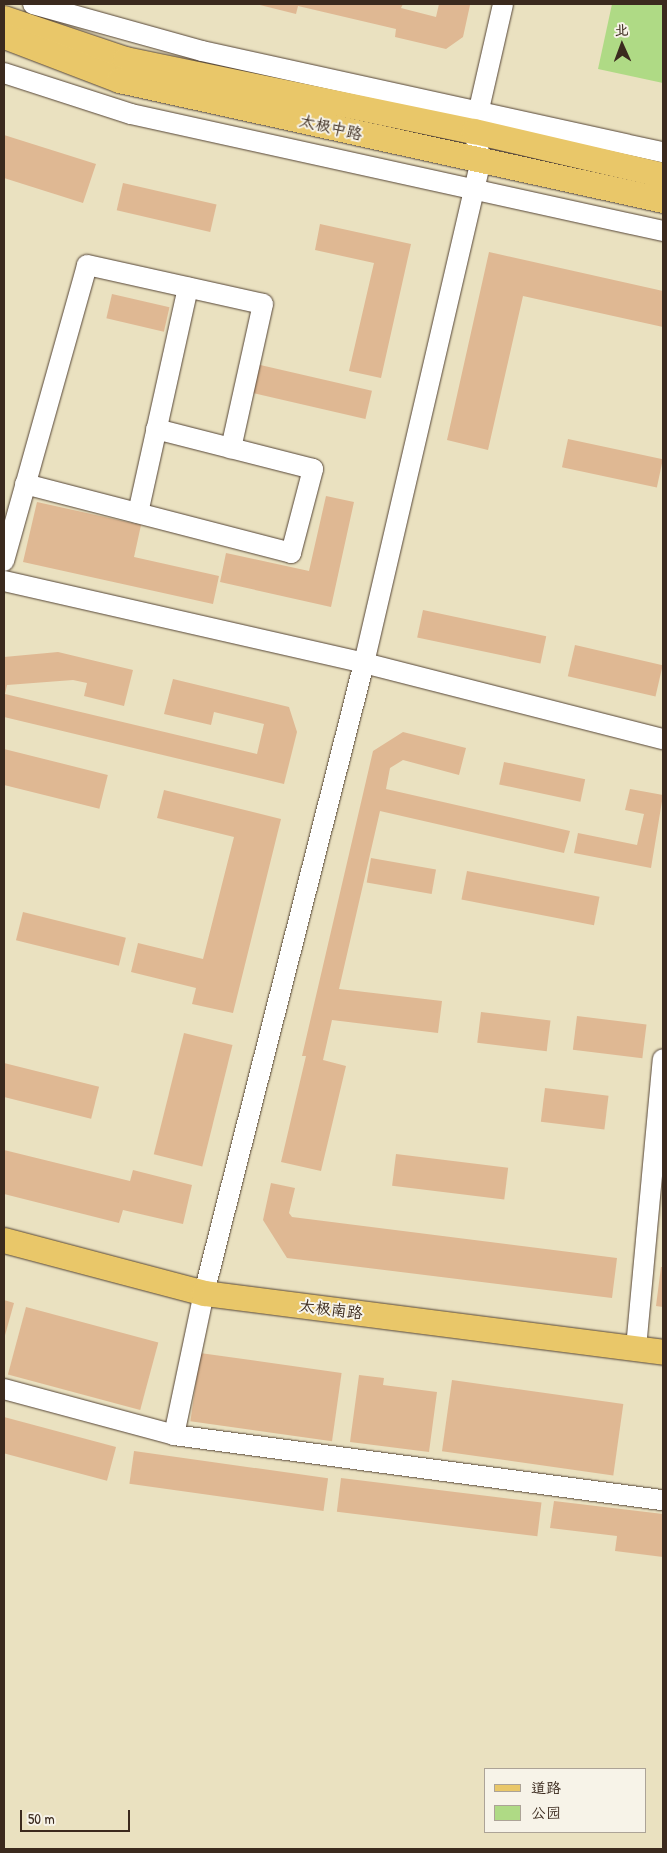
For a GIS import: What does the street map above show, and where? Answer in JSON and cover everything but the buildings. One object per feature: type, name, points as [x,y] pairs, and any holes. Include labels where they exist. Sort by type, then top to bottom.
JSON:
[{"type":"main road","name":"太极中路","points":[[4,18],[125,59],[476,120],[663,174]]},
{"type":"main road","name":"太极中路","points":[[4,36],[119,80],[663,200]]},
{"type":"main road","name":"太极南路","points":[[4,1240],[204,1293],[663,1352]]},
{"type":"street","points":[[33,4],[59,7],[202,51],[476,120],[663,152]]},
{"type":"street","points":[[174,1434],[204,1293],[364,663],[481,160],[476,120],[503,4]]},
{"type":"street","points":[[4,73],[131,114],[663,231]]},
{"type":"street","points":[[4,561],[87,265],[263,304],[231,448]]},
{"type":"street","points":[[138,513],[188,287]]},
{"type":"street","points":[[25,484],[291,552],[313,469],[156,429]]},
{"type":"street","points":[[4,581],[364,663],[663,739]]},
{"type":"street","points":[[636,1348],[663,1059]]},
{"type":"street","points":[[4,1389],[174,1434],[663,1500]]},
{"type":"green space","points":[[612,4],[663,4],[663,83],[598,69]]}]
